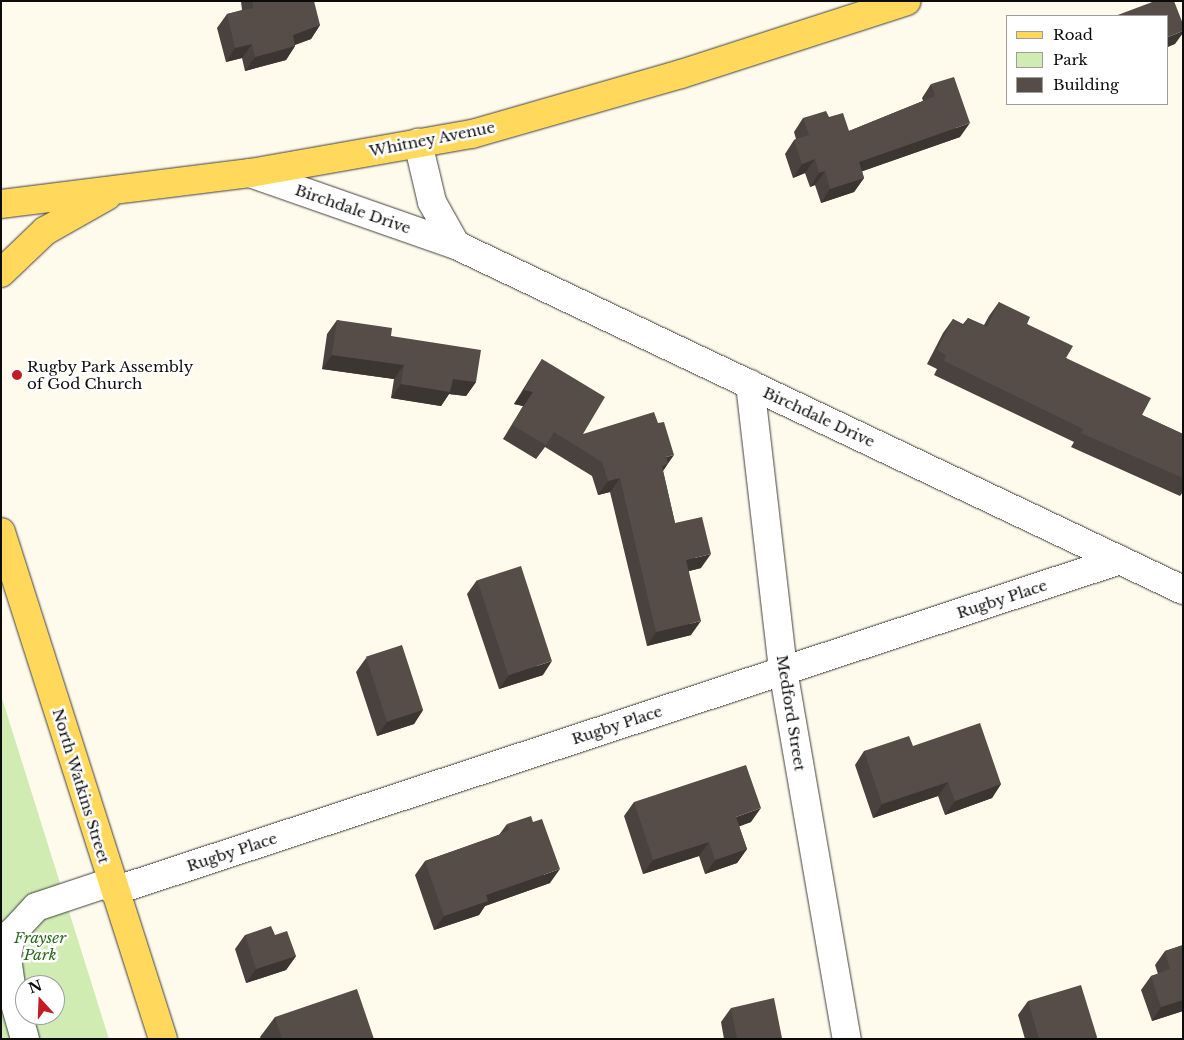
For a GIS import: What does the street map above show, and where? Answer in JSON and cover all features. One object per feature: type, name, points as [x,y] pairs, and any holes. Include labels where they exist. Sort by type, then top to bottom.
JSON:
[{"type":"main road","name":"Whitney Avenue","points":[[1,204],[250,173],[472,134],[662,79],[907,1]]},
{"type":"main road","points":[[1,273],[45,230],[119,189]]},
{"type":"main road","name":"North Watkins Street","points":[[1,532],[112,886],[163,1039]]},
{"type":"street","points":[[418,143],[432,202],[456,245]]},
{"type":"street","name":"Birchdale Drive","points":[[250,173],[456,245],[1183,590]]},
{"type":"street","name":"Medford Street","points":[[750,384],[783,670],[847,1039]]},
{"type":"street","name":"Rugby Place","points":[[25,1039],[12,993],[7,956],[12,933],[36,907],[112,886],[1120,560]]},
{"type":"green space","name":"Frayser Park","points":[[1,695],[109,1039],[1,1039]]},
{"type":"building","points":[[252,1],[314,1],[320,25],[293,35],[295,46],[255,57],[252,44],[235,48],[227,14],[253,8]]},
{"type":"building","points":[[1155,1],[1174,1],[1183,24],[1183,31],[1169,37],[1169,15],[1118,15]]},
{"type":"building","points":[[954,77],[970,123],[859,162],[864,178],[830,189],[825,171],[819,173],[815,159],[802,164],[794,140],[809,135],[803,118],[826,111],[829,117],[843,113],[849,131],[935,96],[931,84]]},
{"type":"building","points":[[999,302],[1030,317],[1027,324],[1073,346],[1066,358],[1151,398],[1142,415],[1183,434],[1183,478],[1081,433],[1083,429],[944,361],[946,355],[937,350],[953,319],[964,325],[968,318],[987,327]]},
{"type":"building","points":[[337,320],[392,328],[391,336],[481,350],[476,382],[453,379],[450,392],[401,384],[404,365],[332,355]]},
{"type":"building","points":[[542,359],[605,397],[583,434],[654,412],[658,423],[664,422],[674,455],[666,457],[668,464],[662,466],[675,523],[702,517],[711,554],[686,560],[701,621],[656,632],[620,478],[608,481],[602,462],[554,432],[546,445],[512,425],[533,392],[524,390]]},
{"type":"building","points":[[521,566],[552,661],[508,675],[477,580]]},
{"type":"building","points":[[402,645],[423,710],[387,721],[366,657]]},
{"type":"building","points":[[980,723],[1001,784],[955,801],[948,782],[882,804],[864,751],[909,736],[913,746]]},
{"type":"building","points":[[746,765],[761,808],[736,817],[747,849],[715,860],[709,842],[653,860],[634,802]]},
{"type":"building","points":[[531,816],[533,822],[542,819],[560,869],[486,895],[488,901],[444,916],[425,861],[498,835],[509,830],[507,824]]},
{"type":"building","points":[[271,926],[275,935],[287,931],[296,956],[256,969],[245,935]]},
{"type":"building","points":[[1183,945],[1183,1000],[1161,1007],[1151,976],[1170,969],[1165,951]]},
{"type":"building","points":[[1081,985],[1097,1037],[1091,1039],[1039,1039],[1028,1001]]},
{"type":"building","points":[[357,989],[374,1039],[282,1039],[275,1017]]},
{"type":"building","points":[[774,998],[782,1038],[737,1039],[731,1008]]},
{"type":"place","name":"Rugby Park Assembly of God Church","points":[[17,375]]}]
